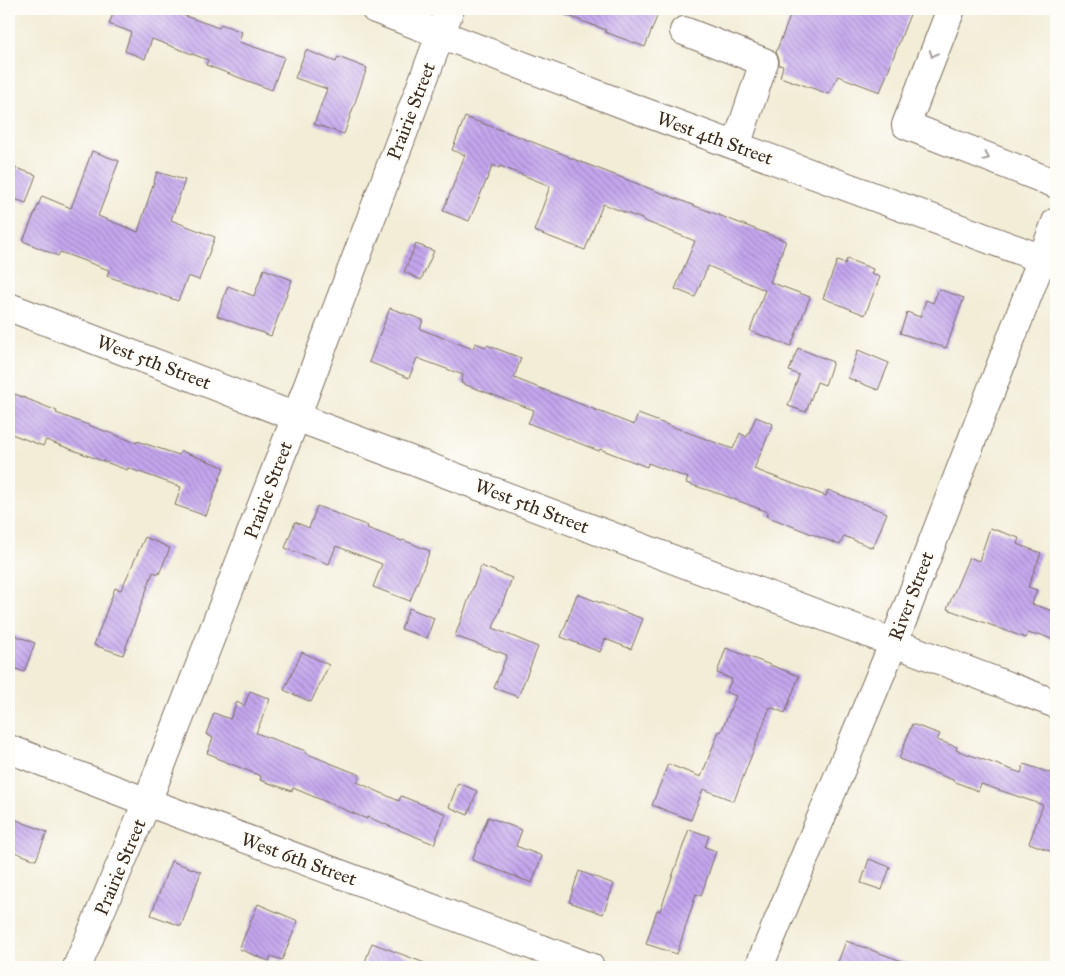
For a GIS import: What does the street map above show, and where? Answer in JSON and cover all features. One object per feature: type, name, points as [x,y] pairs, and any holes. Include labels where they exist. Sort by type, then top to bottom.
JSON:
[{"type":"street","name":"West 4th Street","points":[[374,9],[628,106],[1049,261]]},
{"type":"street","name":"Prairie Street","points":[[77,967],[147,802],[296,417],[450,9]]},
{"type":"street","points":[[951,9],[906,125],[1056,184]]},
{"type":"street","points":[[684,31],[764,62],[736,146]]},
{"type":"street","name":"River Street","points":[[759,967],[1049,261],[1056,222]]},
{"type":"street","name":"West 5th Street","points":[[9,306],[296,417],[1056,704]]},
{"type":"street","name":"West 6th Street","points":[[9,749],[590,967]]},
{"type":"building","points":[[115,9],[166,9],[219,28],[221,24],[242,32],[239,42],[284,57],[272,90],[206,65],[208,60],[152,39],[145,59],[125,51],[131,32],[109,24]]},
{"type":"building","points":[[555,9],[660,9],[645,47],[555,11]]},
{"type":"building","points":[[793,9],[912,9],[880,92],[838,76],[829,94],[780,77],[783,66],[779,65],[776,52]]},
{"type":"building","points":[[306,50],[336,62],[338,57],[367,68],[344,134],[314,124],[327,89],[295,78]]},
{"type":"building","points":[[465,117],[786,241],[770,282],[810,297],[791,346],[750,331],[765,290],[708,266],[695,297],[675,289],[695,241],[642,219],[603,204],[585,250],[534,231],[550,186],[493,165],[469,221],[443,211],[465,155],[452,150]]},
{"type":"building","points":[[92,151],[119,161],[98,216],[138,232],[157,172],[185,180],[171,220],[215,237],[199,280],[188,276],[178,301],[107,276],[109,270],[60,252],[58,256],[23,241],[42,196],[71,208]]},
{"type":"building","points":[[16,168],[36,175],[26,203],[9,197],[9,190]]},
{"type":"building","points":[[416,244],[434,251],[421,280],[404,272]]},
{"type":"building","points":[[847,259],[873,269],[871,274],[880,277],[865,315],[823,298],[837,261],[845,264]]},
{"type":"building","points":[[264,269],[292,280],[271,336],[217,316],[228,286],[254,296]]},
{"type":"building","points":[[939,289],[964,298],[946,348],[900,333],[907,312],[920,317],[926,300],[933,303]]},
{"type":"building","points":[[390,308],[423,320],[420,329],[473,349],[475,343],[486,347],[487,345],[521,358],[514,378],[634,425],[638,414],[733,449],[740,433],[747,437],[756,417],[773,424],[754,469],[826,496],[828,490],[887,513],[873,548],[844,536],[840,545],[766,516],[768,512],[686,483],[688,478],[648,463],[647,467],[600,449],[599,451],[528,423],[534,410],[461,383],[463,375],[417,358],[409,378],[369,362]]},
{"type":"building","points":[[798,348],[833,362],[825,385],[817,382],[806,412],[788,406],[799,375],[789,371]]},
{"type":"building","points":[[858,350],[889,363],[878,390],[848,378]]},
{"type":"building","points":[[15,394],[57,411],[56,413],[137,443],[137,441],[179,455],[181,451],[224,467],[206,516],[175,505],[181,487],[128,468],[127,470],[46,440],[43,446],[9,433],[9,410]]},
{"type":"building","points":[[317,506],[368,526],[367,528],[430,551],[410,601],[373,587],[382,564],[336,546],[329,564],[285,548],[295,522],[309,528]]},
{"type":"building","points":[[990,528],[1019,538],[1017,544],[1041,553],[1028,587],[1037,590],[1032,604],[1056,612],[1056,641],[1039,634],[1038,636],[1028,633],[1026,638],[947,609],[969,557],[979,561]]},
{"type":"building","points":[[145,537],[170,548],[159,574],[153,572],[123,655],[94,645],[115,588],[121,590]]},
{"type":"building","points":[[481,566],[512,578],[493,628],[538,647],[518,697],[494,688],[507,655],[455,636]]},
{"type":"building","points":[[577,594],[643,619],[631,649],[605,639],[600,652],[561,637]]},
{"type":"building","points":[[409,608],[434,618],[427,638],[401,629]]},
{"type":"building","points":[[9,633],[35,643],[24,672],[9,666]]},
{"type":"building","points":[[726,648],[799,676],[785,713],[770,707],[734,801],[703,789],[691,820],[652,805],[668,764],[701,777],[719,731],[721,732],[736,696],[726,692],[732,679],[717,673]]},
{"type":"building","points":[[302,652],[329,665],[311,702],[284,690]]},
{"type":"building","points":[[250,691],[270,699],[256,733],[306,751],[305,753],[360,775],[357,782],[399,801],[401,796],[446,814],[434,844],[293,788],[292,791],[260,780],[261,776],[207,753],[213,738],[206,734],[214,713],[230,719],[237,702],[244,706]]},
{"type":"building","points":[[912,724],[940,734],[937,740],[957,747],[956,750],[1021,773],[1024,764],[1056,775],[1056,853],[1029,843],[1043,805],[981,784],[978,791],[899,759]]},
{"type":"building","points":[[458,783],[477,791],[468,815],[449,807]]},
{"type":"building","points":[[9,817],[47,832],[36,860],[9,850]]},
{"type":"building","points":[[488,817],[522,830],[516,846],[542,856],[532,883],[472,860]]},
{"type":"building","points":[[689,829],[709,836],[705,847],[716,851],[701,896],[696,894],[677,954],[646,944],[657,910],[660,911]]},
{"type":"building","points":[[869,859],[890,867],[882,890],[861,883]]},
{"type":"building","points":[[171,861],[201,872],[181,926],[151,915]]},
{"type":"building","points":[[579,871],[614,884],[603,914],[569,902]]},
{"type":"building","points":[[258,904],[298,921],[282,960],[271,956],[269,961],[239,949]]},
{"type":"building","points":[[846,941],[913,965],[913,967],[836,967]]},
{"type":"building","points":[[372,943],[430,965],[430,967],[363,967]]}]
